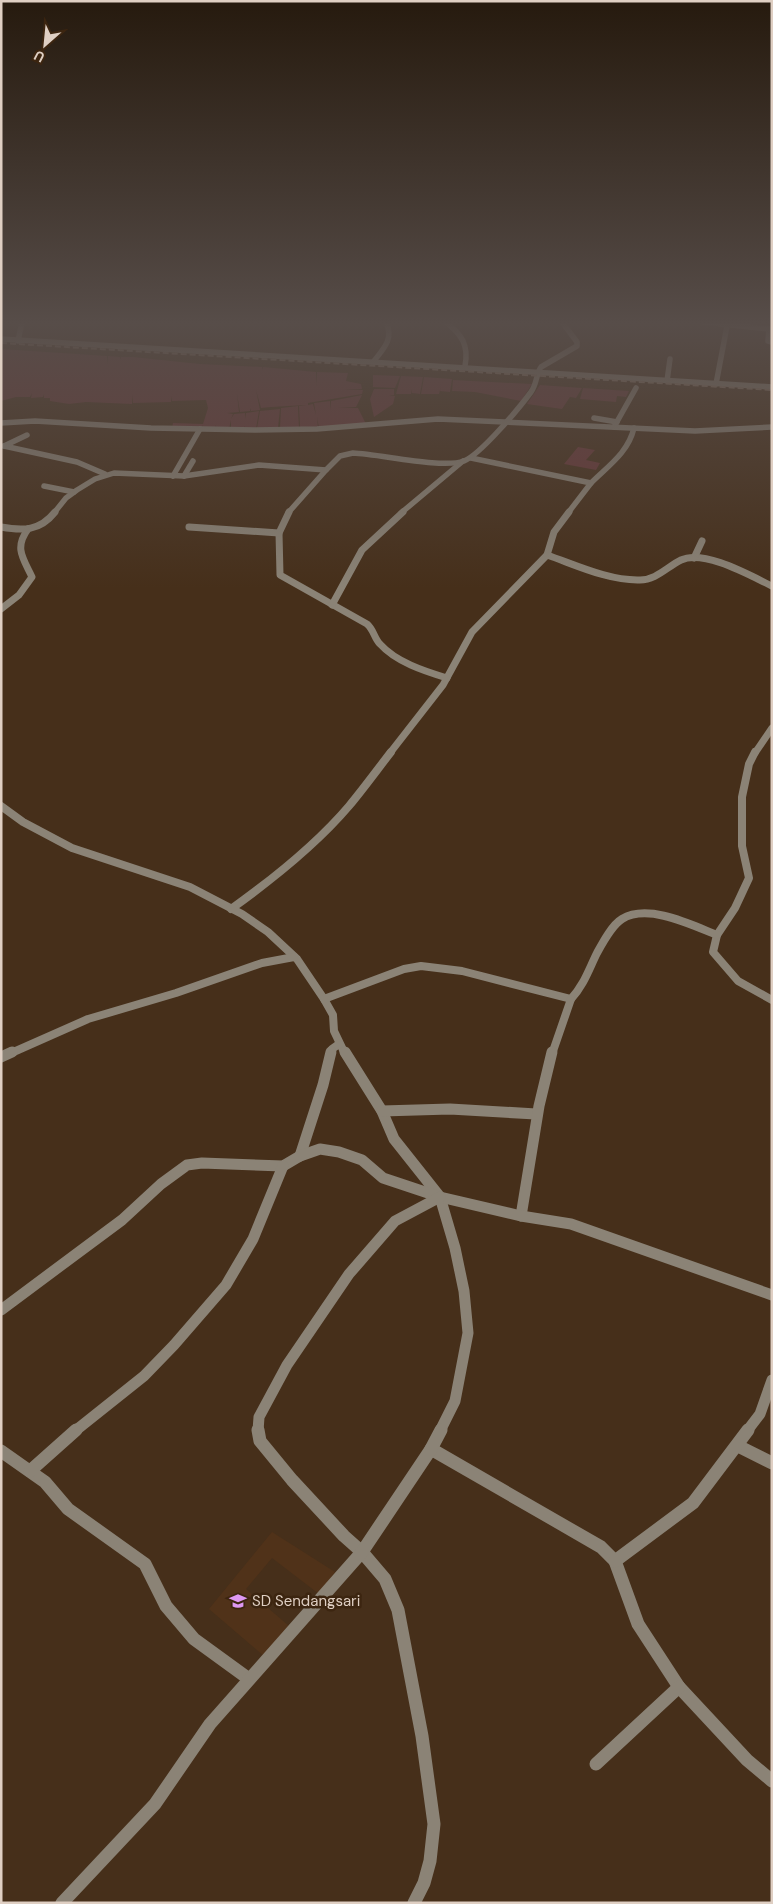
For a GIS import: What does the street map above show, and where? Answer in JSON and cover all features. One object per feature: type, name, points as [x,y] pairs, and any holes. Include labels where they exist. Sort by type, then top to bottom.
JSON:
[{"type":"street","points":[[332,605],[362,550],[420,496],[464,461],[471,458],[517,411]]},
{"type":"street","points":[[616,424],[623,411]]},
{"type":"street","points":[[594,418],[634,429],[706,431],[772,427]]},
{"type":"street","points":[[1,423],[35,421],[200,430],[317,430],[438,419],[504,423],[616,424]]},
{"type":"street","points":[[231,909],[270,881],[307,849],[348,807],[396,747],[447,678],[472,632],[547,554],[554,532],[562,520],[574,508],[591,483],[608,465],[623,455],[634,429]]},
{"type":"street","points":[[173,476],[200,430]]},
{"type":"street","points":[[3,446],[27,435]]},
{"type":"street","points":[[3,446],[76,462],[105,474]]},
{"type":"street","points":[[447,678],[414,668],[398,660],[379,643],[376,634],[369,626],[310,595],[280,575],[279,533],[286,515],[326,470],[341,456],[346,454],[382,455],[448,462],[464,461]]},
{"type":"street","points":[[471,458],[591,483]]},
{"type":"street","points":[[184,476],[193,460]]},
{"type":"street","points":[[1,527],[28,529],[38,527],[74,492],[105,474],[184,476],[259,465],[326,470]]},
{"type":"street","points":[[44,486],[74,492]]},
{"type":"street","points":[[189,528],[279,533]]},
{"type":"street","points":[[1,609],[31,582],[32,578],[18,548],[22,537],[28,529]]},
{"type":"street","points":[[694,558],[702,542]]},
{"type":"street","points":[[547,554],[620,578],[640,581],[650,578],[687,558],[694,558],[734,569],[772,586]]},
{"type":"street","points":[[772,728],[758,746],[749,764],[742,796],[742,846],[749,878],[735,908],[717,935],[713,952],[732,977],[752,991],[772,1000]]},
{"type":"street","points":[[1,806],[23,822],[72,848],[190,887],[268,932],[294,957],[333,1015],[334,1031],[339,1044],[382,1111],[394,1138],[440,1197],[455,1248],[464,1291],[468,1333],[455,1401],[431,1449],[362,1552],[210,1724],[155,1804],[62,1903]]},
{"type":"street","points":[[521,1216],[524,1182],[536,1114],[558,1030],[571,999],[584,983],[598,951],[621,919],[638,914],[659,914],[717,935]]},
{"type":"street","points":[[1,1057],[88,1019],[176,993],[262,964],[294,957]]},
{"type":"street","points":[[324,999],[404,969],[421,966],[462,971],[571,999]]},
{"type":"street","points":[[300,1156],[323,1085],[330,1054],[332,1049],[339,1044]]},
{"type":"street","points":[[382,1111],[450,1109],[536,1114]]},
{"type":"street","points":[[1,1310],[122,1220],[161,1184],[187,1165],[202,1163],[283,1166],[300,1156],[320,1149],[339,1152],[362,1160],[383,1178],[440,1197],[521,1216],[571,1224],[772,1295]]},
{"type":"street","points":[[30,1471],[79,1427],[144,1376],[174,1345],[226,1285],[252,1239],[283,1166]]},
{"type":"street","points":[[414,1903],[424,1883],[430,1861],[434,1824],[422,1736],[398,1610],[386,1579],[292,1480],[260,1441],[258,1430],[259,1417],[287,1365],[349,1274],[396,1221],[440,1197]]},
{"type":"street","points":[[614,1561],[693,1503],[738,1446],[760,1414],[772,1380]]},
{"type":"street","points":[[738,1446],[772,1463]]},
{"type":"street","points":[[431,1449],[601,1547],[614,1561],[638,1624],[679,1687],[747,1760],[772,1781]]},
{"type":"street","points":[[1,1451],[45,1482],[68,1509],[145,1564],[166,1606],[194,1639],[249,1679]]},
{"type":"street","points":[[596,1764],[679,1687]]},
{"type":"shaded area","points":[[207,411],[239,411],[227,413],[233,414],[231,419],[234,414],[245,413],[245,419],[246,413],[259,411],[256,429],[245,428],[244,426],[244,429],[231,429],[231,420],[229,429],[216,428],[216,425],[215,428],[202,428],[203,425],[201,428],[172,428],[173,423],[203,424]]},
{"type":"shaded area","points":[[260,411],[280,411],[278,428],[257,428]]},
{"type":"shaded area","points":[[281,411],[298,411],[299,428],[280,428]]},
{"type":"shaded area","points":[[299,411],[315,411],[316,415],[315,411],[359,411],[366,424],[319,428],[317,417],[318,428],[300,428]]},
{"type":"shaded area","points":[[373,411],[383,411],[374,417]]},
{"type":"shaded area","points":[[578,447],[595,450],[586,460],[600,463],[596,470],[564,464]]},
{"type":"shaded area","name":"SD Sendangsari","points":[[272,1532],[335,1572],[319,1594],[272,1558],[246,1589],[289,1626],[265,1657],[209,1609]]},
{"type":"place","name":"SD Sendangsari","points":[[238,1601]]}]
